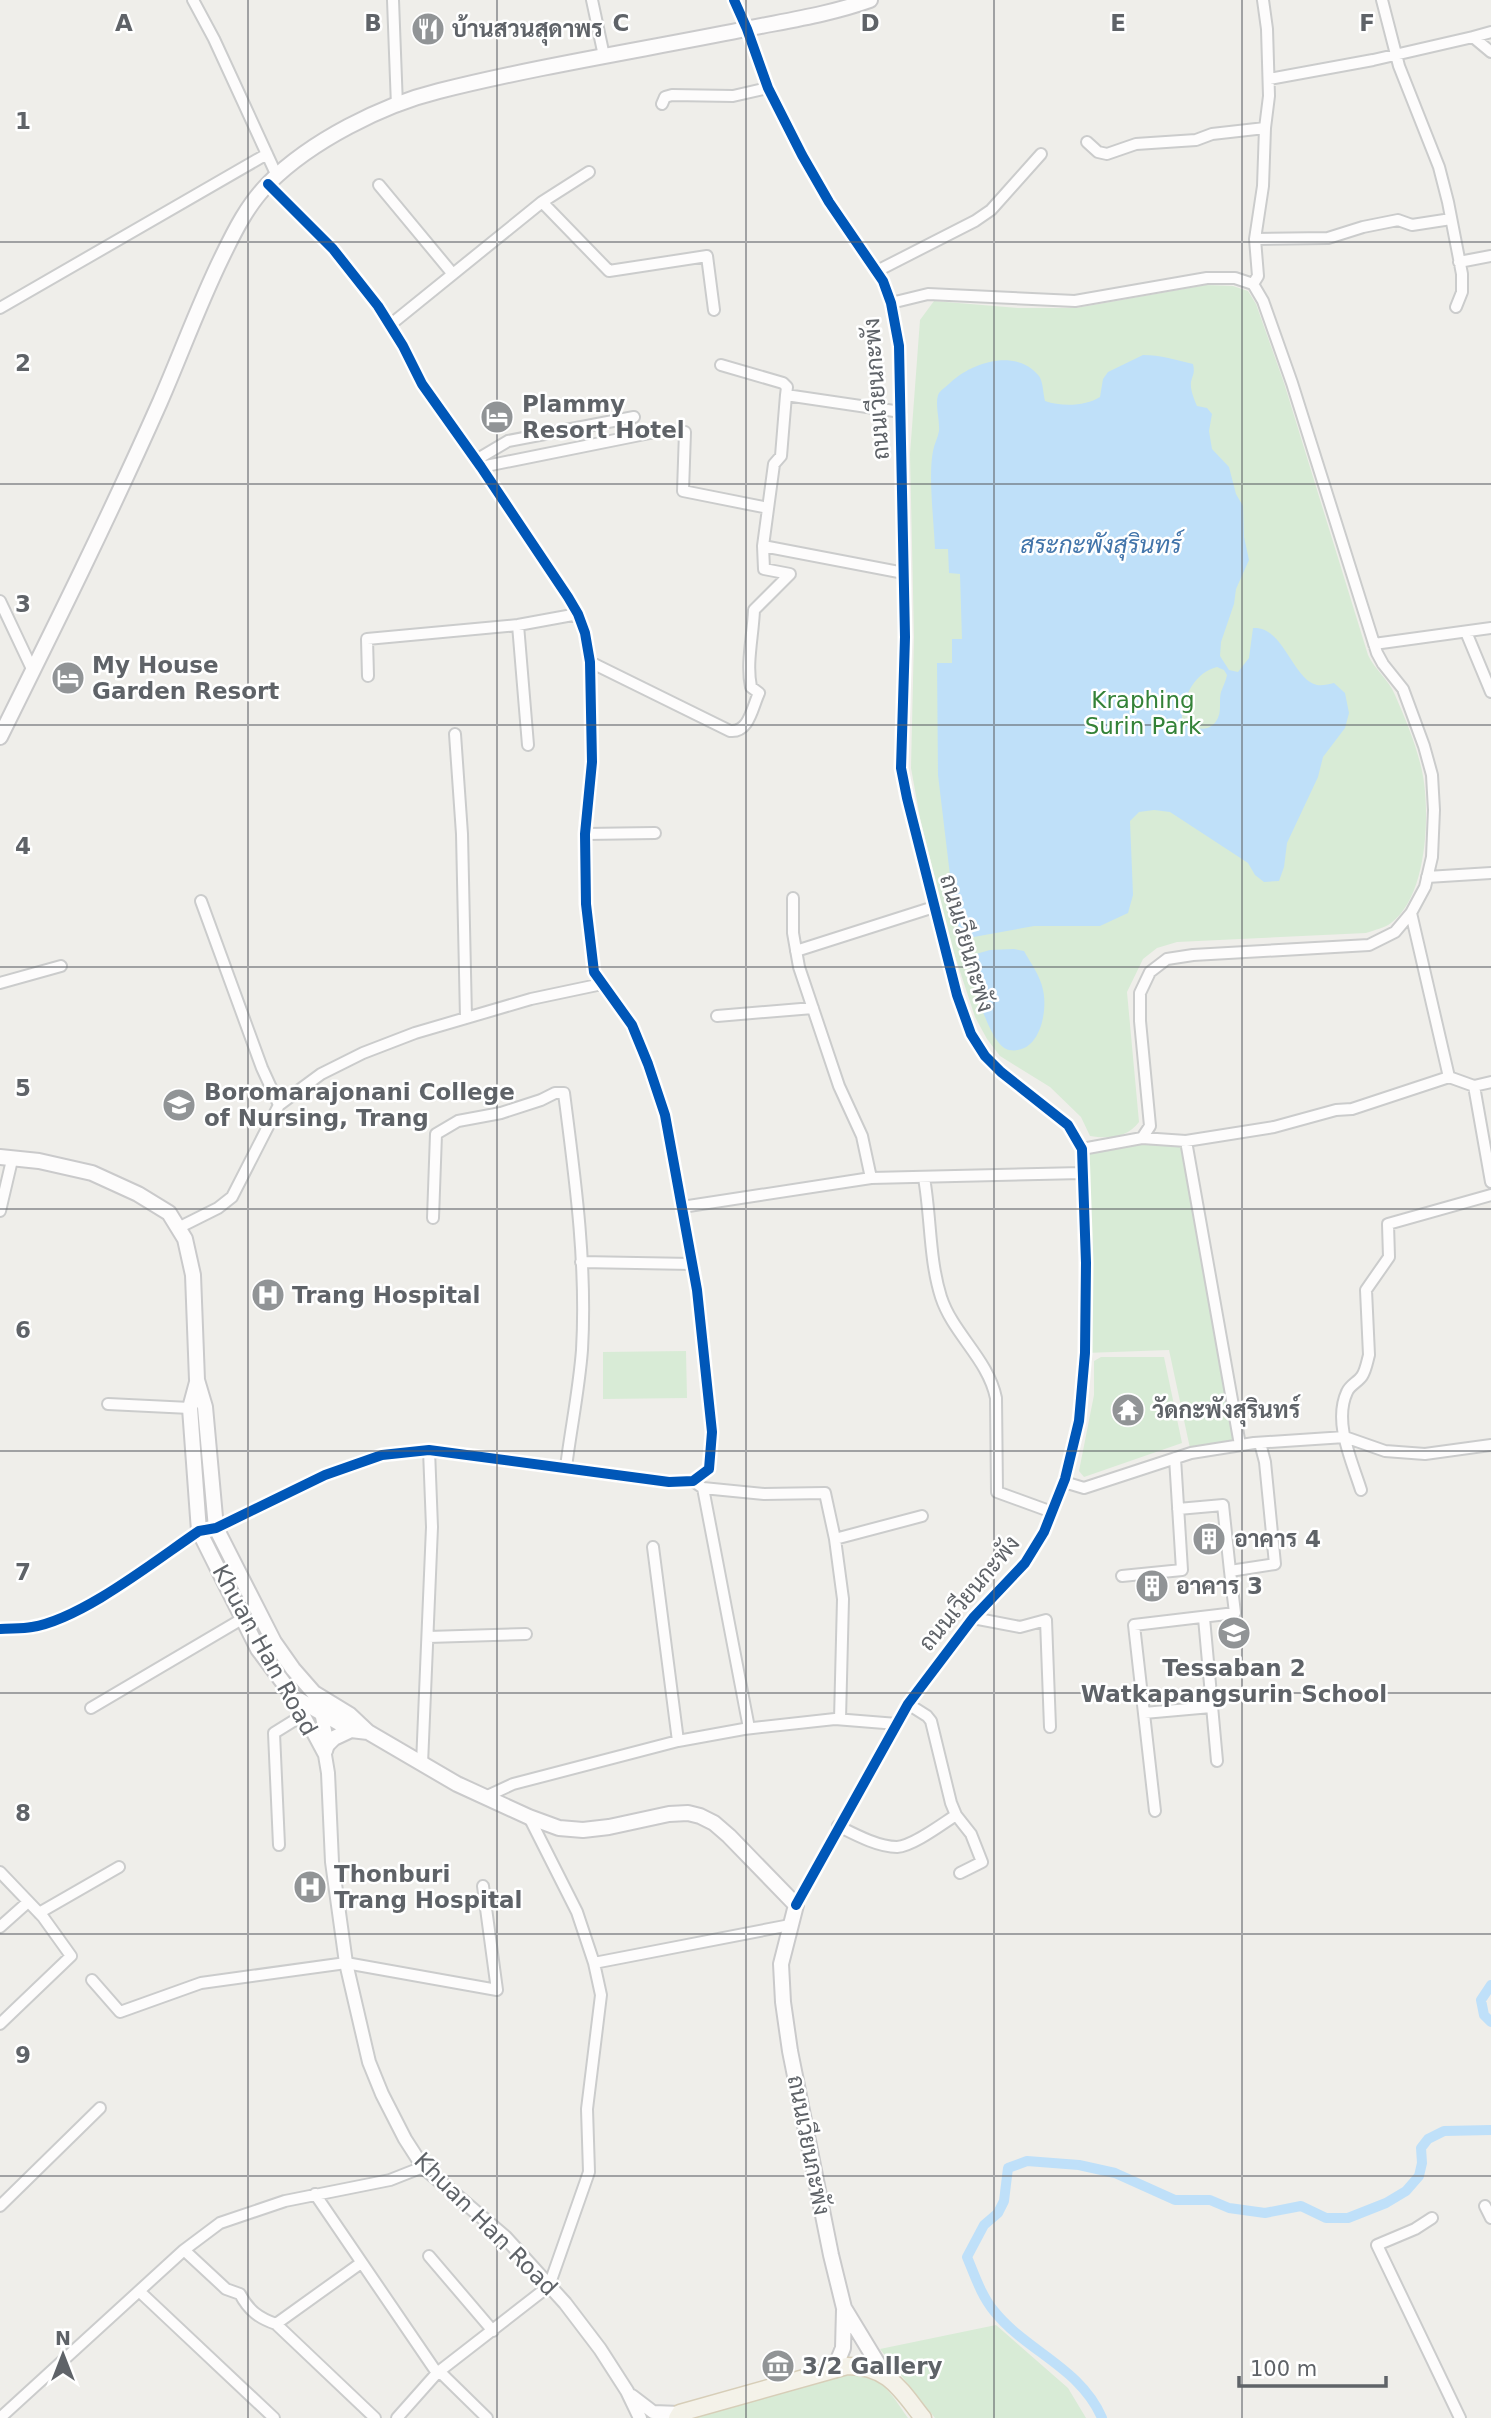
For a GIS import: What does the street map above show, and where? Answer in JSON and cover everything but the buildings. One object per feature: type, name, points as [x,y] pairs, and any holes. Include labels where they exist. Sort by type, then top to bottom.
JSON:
[{"type":"main road","points":[[0,737],[155,413],[214,274],[242,216],[273,180],[294,161],[335,134],[436,92],[604,56],[806,18],[870,0]]},
{"type":"main road","name":"Khuan Han Road","points":[[6,1158],[39,1161],[92,1173],[138,1194],[169,1213],[185,1239],[193,1275],[197,1380],[205,1407],[216,1528],[274,1642],[314,1693]]},
{"type":"main road","name":"Khuan Han Road","points":[[197,1380],[190,1408],[199,1531],[258,1649],[294,1697]]},
{"type":"main road","points":[[314,1693],[350,1715],[368,1732],[457,1784],[558,1828],[583,1830],[609,1827],[669,1814],[688,1813],[700,1816],[714,1823],[729,1836],[796,1905]]},
{"type":"main road","points":[[294,1697],[351,1730],[368,1732]]},
{"type":"main road","points":[[327,1749],[334,1738],[351,1730]]},
{"type":"main road","name":"ถนนเวียนกะพัง","points":[[796,1905],[781,1964],[790,2051],[825,2230],[844,2308],[884,2374]]},
{"type":"main road","points":[[834,2370],[843,2348],[844,2308]]},
{"type":"main road","points":[[678,2416],[834,2370],[862,2367],[884,2374],[923,2418]]},
{"type":"street","points":[[0,1629],[32,1628],[60,1619],[102,1596],[199,1531],[216,1528],[325,1475],[382,1455],[429,1450],[669,1482],[693,1481],[709,1468],[712,1432],[692,1264],[665,1115],[632,1025],[594,972],[586,904],[585,834],[592,762],[590,662],[585,633],[578,614],[422,384],[378,306],[273,180],[267,154],[193,0]]},
{"type":"street","points":[[393,0],[397,106]]},
{"type":"street","points":[[592,0],[604,56]]},
{"type":"street","name":"ถนนเวียนกะพัง","points":[[734,0],[768,88],[829,202],[877,271],[891,303],[899,346],[901,412],[905,637],[901,768],[934,908],[957,995],[971,1034],[985,1056],[1000,1072],[1068,1125],[1082,1149],[1086,1263],[1085,1353],[1079,1421],[1064,1482],[1044,1532],[1025,1563],[973,1618],[908,1704],[796,1905]]},
{"type":"street","points":[[1142,1138],[1150,1126],[1140,993],[1150,972],[1167,959],[1192,955],[1369,946],[1395,932],[1411,914],[1432,858],[1432,775],[1424,746],[1402,689],[1383,664],[1374,644],[1292,383],[1263,301],[1253,284],[1258,275],[1255,239],[1262,186],[1269,79],[1263,0]]},
{"type":"street","points":[[1382,0],[1396,54],[1439,167],[1459,262],[1462,292],[1456,307]]},
{"type":"street","points":[[1269,79],[1296,76],[1442,46],[1491,32]]},
{"type":"street","points":[[1473,37],[1491,52]]},
{"type":"street","points":[[662,104],[665,97],[672,95],[733,96],[768,88]]},
{"type":"street","points":[[1087,142],[1098,152],[1107,153],[1136,144],[1196,140],[1212,134],[1265,128]]},
{"type":"street","points":[[0,308],[267,154]]},
{"type":"street","points":[[877,271],[991,210],[1041,154]]},
{"type":"street","points":[[390,325],[542,202],[589,172]]},
{"type":"street","points":[[379,185],[452,273]]},
{"type":"street","points":[[542,202],[609,271],[707,256],[714,310]]},
{"type":"street","points":[[1255,239],[1328,238],[1398,220],[1412,225],[1451,219]]},
{"type":"street","points":[[1459,262],[1491,256]]},
{"type":"street","name":"ถนนเวียนกะพัง","points":[[891,303],[928,294],[1075,300],[1207,278],[1235,278],[1253,284]]},
{"type":"street","points":[[590,662],[730,731],[738,732],[744,728],[759,693],[751,687],[748,673],[754,611],[790,574],[764,569],[763,546],[775,464],[781,456],[787,387],[783,383],[721,365]]},
{"type":"street","points":[[786,395],[901,412]]},
{"type":"street","points":[[478,464],[508,441],[634,417]]},
{"type":"street","points":[[478,464],[650,433],[685,432],[683,491],[768,508]]},
{"type":"street","points":[[763,546],[904,573]]},
{"type":"street","points":[[0,601],[33,671]]},
{"type":"street","points":[[368,676],[367,639],[518,625],[578,614]]},
{"type":"street","points":[[518,625],[528,745]]},
{"type":"street","points":[[1374,644],[1491,628]]},
{"type":"street","points":[[1466,632],[1491,692]]},
{"type":"street","points":[[455,734],[462,834],[467,1018]]},
{"type":"street","points":[[585,834],[655,833]]},
{"type":"street","points":[[1427,877],[1491,873]]},
{"type":"street","points":[[793,898],[796,951],[839,1086],[862,1136],[871,1178]]},
{"type":"street","points":[[201,901],[262,1068],[279,1105]]},
{"type":"street","points":[[796,951],[934,908]]},
{"type":"street","points":[[1411,914],[1449,1077]]},
{"type":"street","points":[[0,983],[61,966]]},
{"type":"street","points":[[178,1228],[218,1208],[232,1197],[279,1105],[321,1074],[415,1032],[531,999],[602,984]]},
{"type":"street","points":[[717,1016],[813,1008]]},
{"type":"street","points":[[1082,1149],[1142,1138],[1186,1141],[1274,1127],[1336,1110],[1352,1109],[1449,1077],[1474,1086],[1491,1082]]},
{"type":"street","points":[[1474,1086],[1491,1182]]},
{"type":"street","points":[[433,1218],[436,1133],[458,1121],[502,1113],[555,1093],[564,1093],[578,1195],[582,1350],[566,1467]]},
{"type":"street","points":[[1186,1141],[1240,1445]]},
{"type":"street","points":[[0,1212],[6,1158]]},
{"type":"street","points":[[682,1207],[871,1178],[1082,1173]]},
{"type":"street","points":[[924,1178],[941,1297],[947,1311],[986,1371],[996,1398],[997,1492],[1052,1511]]},
{"type":"street","points":[[1361,1490],[1345,1437],[1342,1405],[1348,1389],[1361,1377],[1369,1355],[1366,1290],[1389,1257],[1388,1224],[1491,1195]]},
{"type":"street","points":[[581,1262],[692,1264]]},
{"type":"street","points":[[108,1404],[190,1408]]},
{"type":"street","points":[[1064,1482],[1084,1488],[1175,1458],[1260,1443],[1345,1437],[1385,1451],[1425,1454],[1491,1445]]},
{"type":"street","points":[[1230,1571],[1275,1564],[1265,1462],[1260,1443]]},
{"type":"street","points":[[422,1764],[432,1527],[429,1450]]},
{"type":"street","points":[[1122,1576],[1182,1570],[1175,1458]]},
{"type":"street","points":[[693,1481],[703,1489],[764,1494],[825,1493],[835,1539],[843,1599],[840,1719]]},
{"type":"street","points":[[703,1489],[749,1728]]},
{"type":"street","points":[[1155,1811],[1134,1625],[1234,1613],[1223,1505],[1178,1509]]},
{"type":"street","points":[[835,1539],[922,1516]]},
{"type":"street","points":[[653,1547],[678,1741]]},
{"type":"street","points":[[973,1618],[1020,1627],[1046,1620],[1050,1727]]},
{"type":"street","points":[[1204,1618],[1217,1761]]},
{"type":"street","points":[[91,1708],[242,1619]]},
{"type":"street","points":[[428,1637],[526,1634]]},
{"type":"street","name":"Khuan Han Road","points":[[314,1693],[323,1713],[332,1862],[346,1963],[369,2062],[382,2094],[423,2167],[505,2237],[549,2286],[600,2349],[627,2391],[640,2418]]},
{"type":"street","name":"Khuan Han Road","points":[[294,1697],[327,1749]]},
{"type":"street","points":[[908,1704],[931,1721],[956,1815],[971,1834],[982,1863],[960,1873]]},
{"type":"street","points":[[1144,1713],[1211,1707]]},
{"type":"street","points":[[279,1845],[274,1733],[303,1714]]},
{"type":"street","points":[[485,1797],[513,1784],[678,1741],[749,1728],[819,1719],[897,1724]]},
{"type":"street","points":[[838,1826],[855,1835],[897,1847],[915,1840],[956,1815]]},
{"type":"street","points":[[397,2418],[439,2372],[549,2286],[589,2172],[587,2109],[601,1995],[594,1963],[577,1912],[528,1817]]},
{"type":"street","points":[[39,1913],[119,1867]]},
{"type":"street","points":[[0,1872],[39,1913],[71,1956],[0,2024]]},
{"type":"street","points":[[92,1980],[120,2012],[201,1983],[346,1963],[497,1990],[483,1886]]},
{"type":"street","points":[[0,1927],[28,1902]]},
{"type":"street","points":[[594,1963],[790,1925]]},
{"type":"street","points":[[0,2206],[100,2108]]},
{"type":"street","points":[[0,2418],[184,2250],[220,2223],[250,2211],[315,2194],[390,2180],[423,2167]]},
{"type":"street","points":[[315,2194],[360,2263],[439,2372],[486,2418]]},
{"type":"street","points":[[1485,2206],[1491,2218]]},
{"type":"street","points":[[1432,2218],[1415,2229],[1377,2245],[1460,2418]]},
{"type":"street","points":[[184,2250],[226,2289],[240,2294],[247,2307],[262,2319],[276,2324],[375,2418]]},
{"type":"street","points":[[429,2256],[493,2331]]},
{"type":"street","points":[[276,2324],[360,2263]]},
{"type":"street","points":[[139,2291],[274,2418]]},
{"type":"street","name":"Khuan Han Road","points":[[627,2391],[653,2412],[678,2416]]},
{"type":"green space","name":"Kraphing Surin Park","points":[[1206,285],[1233,286],[1248,291],[1256,304],[1284,383],[1368,655],[1392,690],[1418,755],[1426,812],[1423,855],[1412,895],[1403,911],[1383,928],[1366,933],[1177,942],[1157,948],[1143,959],[1127,992],[1139,1122],[1129,1131],[1117,1136],[1090,1136],[1081,1117],[1050,1087],[1000,1056],[975,1017],[951,944],[920,818],[911,768],[914,637],[910,454],[920,320],[934,301],[1018,308],[1076,308]]},
{"type":"green space","points":[[1186,1141],[1240,1445],[1191,1453],[1169,1350],[1085,1353],[1082,1149],[1122,1143]]},
{"type":"green space","points":[[686,1351],[687,1398],[603,1399],[603,1352]]},
{"type":"green space","points":[[1101,1357],[1164,1357],[1182,1443],[1084,1477],[1079,1471],[1094,1395],[1094,1361]]},
{"type":"green space","points":[[996,2325],[1068,2388],[1086,2418],[935,2418],[880,2349]]},
{"type":"green space","points":[[850,2375],[879,2383],[896,2400],[908,2418],[685,2418],[807,2383]]},
{"type":"water","name":"สระกะพังสุรินทร์","points":[[1143,355],[1193,364],[1191,385],[1197,406],[1207,408],[1212,414],[1209,431],[1212,449],[1229,467],[1236,494],[1243,506],[1244,537],[1249,560],[1236,589],[1234,604],[1221,642],[1220,656],[1229,670],[1238,672],[1249,658],[1253,628],[1264,630],[1273,635],[1308,681],[1317,685],[1334,683],[1345,693],[1349,713],[1345,728],[1323,757],[1318,777],[1287,843],[1279,881],[1264,882],[1255,875],[1248,863],[1170,812],[1139,812],[1130,821],[1133,895],[1128,913],[1100,926],[1034,926],[968,938],[960,931],[955,917],[938,775],[937,663],[952,663],[952,639],[962,639],[960,574],[949,573],[948,549],[935,549],[931,473],[933,451],[939,431],[938,397],[951,382],[971,369],[982,364],[1007,360],[1030,367],[1039,376],[1045,401],[1081,404],[1100,397],[1103,379],[1108,372]],"holes":[[[1217,667],[1227,675],[1216,721],[1203,729],[1187,724],[1182,720],[1182,712],[1187,695],[1196,680]]]},
{"type":"water","points":[[990,950],[1024,951],[1038,974],[1044,999],[1040,1030],[1028,1046],[1020,1050],[1009,1050],[995,1038],[978,998],[971,964],[976,954]]},
{"type":"waterway","points":[[1491,1985],[1481,2000],[1484,2015],[1491,2022]]},
{"type":"waterway","points":[[1102,2418],[1092,2400],[1067,2373],[1022,2338],[994,2311],[982,2292],[967,2257],[984,2225],[998,2213],[1004,2201],[1008,2168],[1027,2161],[1079,2165],[1115,2173],[1175,2200],[1210,2200],[1229,2208],[1265,2213],[1301,2206],[1326,2218],[1348,2218],[1386,2203],[1406,2191],[1419,2176],[1421,2148],[1428,2139],[1444,2131],[1491,2130]]},
{"type":"cycle path","points":[[734,0],[768,88],[802,155],[829,202],[883,281],[891,303],[899,346],[905,637],[901,768],[907,798],[957,995],[971,1034],[985,1056],[1001,1072],[1068,1125],[1082,1149],[1086,1263],[1085,1353],[1079,1421],[1065,1479],[1044,1532],[1025,1563],[973,1618],[908,1704],[796,1905]]},
{"type":"cycle path","points":[[0,1629],[32,1627],[73,1613],[118,1587],[199,1531],[216,1528],[325,1475],[382,1455],[429,1450],[669,1482],[693,1481],[709,1469],[712,1432],[697,1290],[665,1115],[632,1025],[594,972],[586,904],[585,834],[592,762],[590,662],[585,633],[568,597],[422,384],[403,346],[378,306],[333,249],[268,184]]},
{"type":"place","name":"บ้านสวนสุดาพร","points":[[428,29]]},
{"type":"place","name":"Plammy Resort Hotel","points":[[497,417]]},
{"type":"place","name":"My House Garden Resort","points":[[68,678]]},
{"type":"place","name":"Boromarajonani College of Nursing, Trang","points":[[179,1105]]},
{"type":"place","name":"Trang Hospital","points":[[268,1295]]},
{"type":"place","name":"วัดกะพังสุรินทร์","points":[[1128,1410]]},
{"type":"place","name":"อาคาร 4","points":[[1209,1539]]},
{"type":"place","name":"อาคาร 3","points":[[1152,1586]]},
{"type":"place","name":"Tessaban 2 Watkapangsurin School","points":[[1234,1633]]},
{"type":"place","name":"Thonburi Trang Hospital","points":[[310,1887]]},
{"type":"place","name":"3/2 Gallery","points":[[778,2366]]}]
